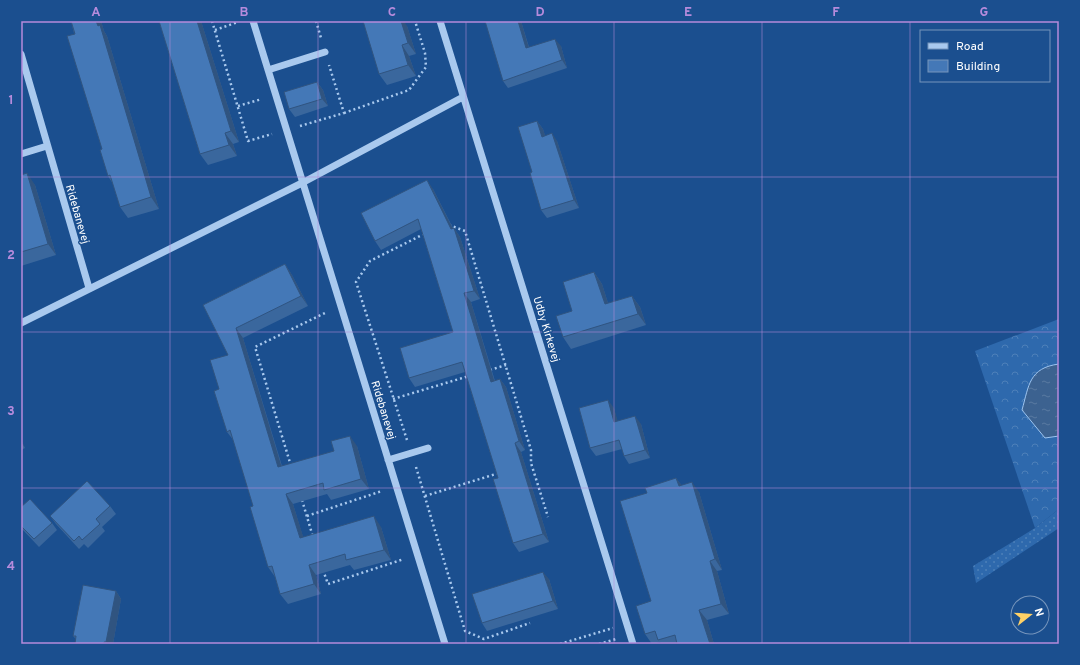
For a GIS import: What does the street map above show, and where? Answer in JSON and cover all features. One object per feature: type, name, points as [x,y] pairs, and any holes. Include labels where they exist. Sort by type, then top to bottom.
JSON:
[{"type":"street","name":"Ridebanevej","points":[[253,21],[445,644]]},
{"type":"street","name":"Udby Kirkevej","points":[[440,21],[633,644]]},
{"type":"street","points":[[268,70],[325,52]]},
{"type":"street","name":"Ridebanevej","points":[[21,54],[89,288]]},
{"type":"street","points":[[21,323],[302,183],[463,97]]},
{"type":"street","points":[[21,154],[47,146]]},
{"type":"street","points":[[388,460],[428,448]]},
{"type":"path","points":[[215,30],[242,21]]},
{"type":"path","points":[[344,113],[409,90],[426,67],[425,53],[415,21]]},
{"type":"path","points":[[238,106],[276,94]]},
{"type":"path","points":[[444,226],[451,224],[464,231],[531,450],[530,463],[548,517]]},
{"type":"path","points":[[431,231],[370,261],[356,282],[425,496],[465,631],[484,639],[530,623]]},
{"type":"path","points":[[293,472],[255,347],[340,306]]},
{"type":"path","points":[[484,372],[506,365]]},
{"type":"path","points":[[393,398],[476,374]]},
{"type":"path","points":[[523,465],[530,463]]},
{"type":"path","points":[[425,496],[500,472]]},
{"type":"path","points":[[307,516],[396,486]]},
{"type":"path","points":[[300,494],[314,538]]},
{"type":"path","points":[[323,569],[328,584],[417,555]]},
{"type":"path","points":[[560,644],[626,624]]},
{"type":"green space","points":[[1059,319],[1059,509],[1035,528],[975,351]]},
{"type":"green space","points":[[1059,509],[1059,528],[976,583],[973,566],[1035,528]]},
{"type":"water","points":[[1059,364],[1059,436],[1045,438],[1022,410],[1029,386],[1036,374],[1042,369]]},
{"type":"building","points":[[71,21],[96,21],[98,26],[100,25],[151,197],[120,207],[110,175],[108,176],[100,150],[102,149],[67,36],[75,34]]},
{"type":"building","points":[[159,21],[197,21],[231,131],[225,133],[229,145],[200,154]]},
{"type":"building","points":[[363,21],[401,21],[408,43],[402,45],[408,65],[379,74]]},
{"type":"building","points":[[485,21],[518,21],[526,48],[555,39],[562,60],[503,81]]},
{"type":"building","points":[[317,82],[322,99],[289,109],[284,92]]},
{"type":"building","points":[[537,121],[542,137],[552,133],[574,200],[541,210],[530,173],[532,172],[518,127]]},
{"type":"building","points":[[27,173],[48,244],[21,252],[21,175]]},
{"type":"building","points":[[427,180],[451,229],[454,228],[474,291],[464,293],[491,382],[500,379],[519,441],[515,443],[543,534],[513,543],[493,479],[498,478],[462,362],[409,378],[400,348],[453,332],[418,219],[375,241],[361,213]]},
{"type":"building","points":[[285,264],[301,296],[236,328],[278,467],[334,451],[331,441],[350,436],[361,479],[324,490],[323,483],[286,494],[300,538],[374,516],[384,550],[346,560],[345,554],[309,565],[314,584],[280,594],[272,566],[268,567],[250,507],[253,506],[230,430],[227,432],[214,391],[219,389],[210,360],[228,355],[203,305]]},
{"type":"building","points":[[594,272],[605,304],[632,296],[638,314],[563,337],[556,316],[572,311],[563,282]]},
{"type":"building","points":[[608,400],[614,422],[635,416],[645,450],[624,456],[619,440],[590,448],[579,408]]},
{"type":"building","points":[[676,478],[679,486],[692,482],[715,559],[710,561],[721,604],[699,610],[710,644],[677,644],[675,635],[658,640],[655,631],[645,634],[636,606],[651,601],[620,501],[647,493],[645,488]]},
{"type":"building","points":[[87,481],[110,506],[96,519],[100,524],[82,540],[79,536],[74,541],[50,516]]},
{"type":"building","points":[[30,499],[52,523],[34,539],[21,526],[21,507]]},
{"type":"building","points":[[543,572],[553,601],[482,623],[472,594]]},
{"type":"building","points":[[83,585],[116,591],[106,642],[104,642],[104,644],[75,644],[76,636],[73,636]]}]
